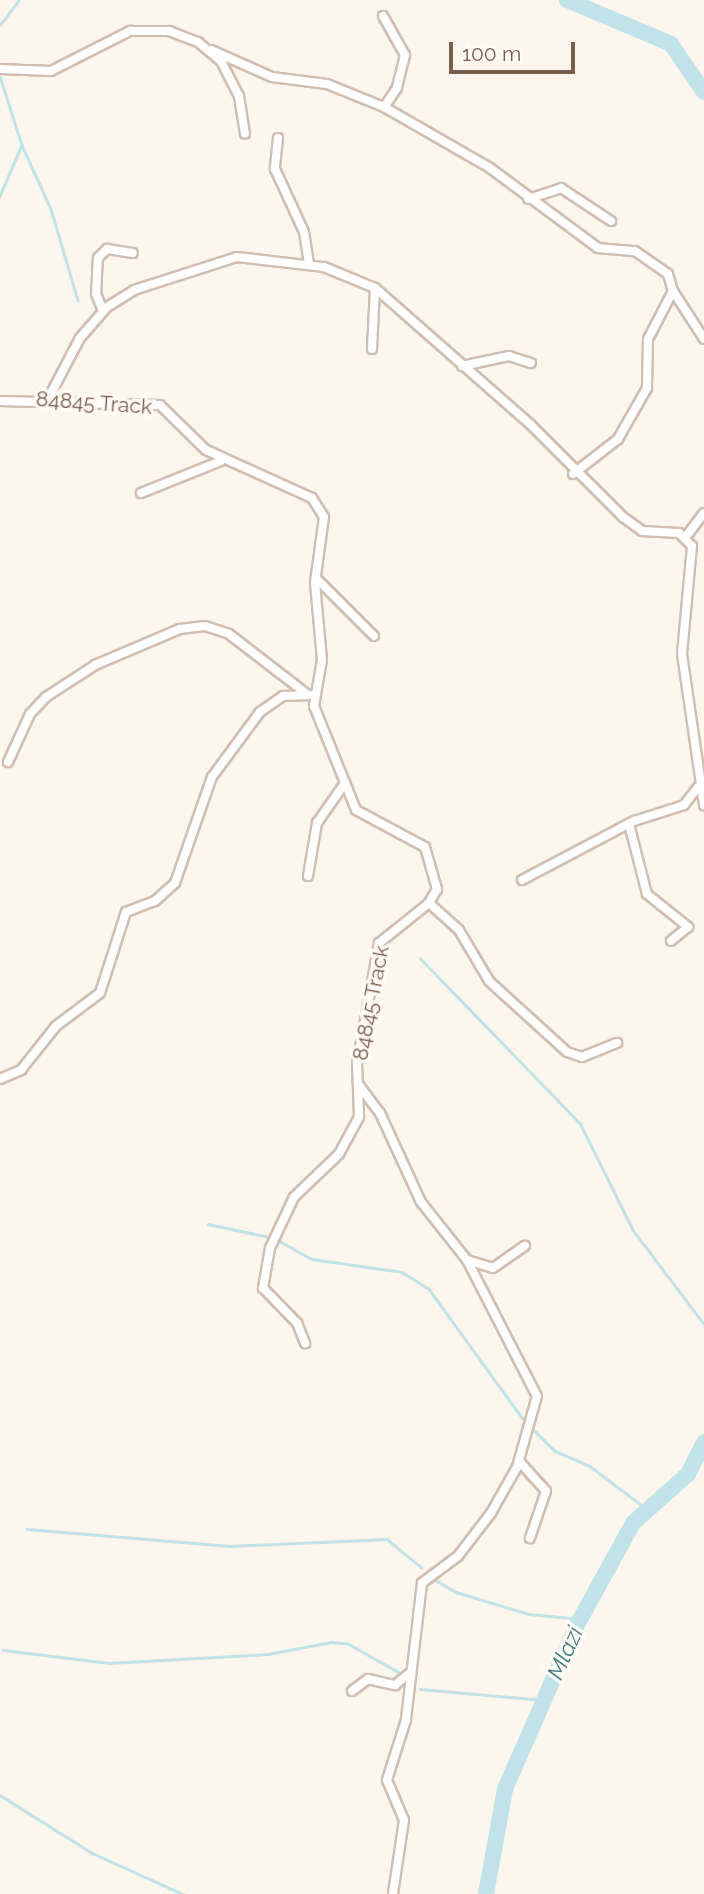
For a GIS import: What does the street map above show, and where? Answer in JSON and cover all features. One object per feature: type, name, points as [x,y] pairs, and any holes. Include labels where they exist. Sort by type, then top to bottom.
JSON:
[{"type":"street","points":[[383,16],[405,55],[399,82],[384,107]]},
{"type":"street","points":[[0,69],[51,71],[130,31],[169,31],[272,77],[327,84],[384,107],[490,168],[528,199],[598,248],[646,255],[668,274],[673,291],[704,339]]},
{"type":"street","points":[[211,50],[233,79],[245,134]]},
{"type":"street","points":[[278,138],[275,169],[304,232],[309,265]]},
{"type":"street","points":[[528,199],[561,188],[611,222]]},
{"type":"street","points":[[103,311],[96,294],[98,258],[107,249],[133,253]]},
{"type":"street","points":[[48,399],[69,354],[103,311],[135,290],[237,257],[309,265],[375,288],[530,424],[573,474],[642,531],[685,538]]},
{"type":"street","points":[[372,349],[375,288]]},
{"type":"street","points":[[573,474],[611,446],[643,396],[651,331],[673,291]]},
{"type":"street","points":[[461,366],[509,356],[531,363]]},
{"type":"street","name":"84845 Track","points":[[0,401],[48,399],[160,405],[221,461],[302,492],[320,506],[325,527],[316,578],[322,660],[310,694]]},
{"type":"street","points":[[141,492],[221,461]]},
{"type":"street","points":[[685,538],[704,513]]},
{"type":"street","points":[[685,538],[695,560],[682,654],[698,787],[704,805]]},
{"type":"street","points":[[316,578],[374,636]]},
{"type":"street","points":[[8,762],[30,713],[46,697],[147,641],[205,626],[252,646],[310,694],[361,816],[425,847],[436,876],[429,903],[459,930],[489,981],[567,1052],[582,1057],[617,1043]]},
{"type":"street","points":[[0,1079],[21,1070],[56,1026],[100,993],[129,907],[155,901],[176,883],[207,786],[229,752],[270,703],[310,694]]},
{"type":"street","points":[[308,876],[317,823],[345,783]]},
{"type":"street","points":[[522,880],[629,824],[684,805],[698,787]]},
{"type":"street","points":[[629,824],[647,894],[688,927],[671,941]]},
{"type":"street","name":"84845 Track","points":[[305,1343],[291,1315],[265,1292],[265,1271],[294,1197],[352,1134],[359,1117],[358,1084],[379,943],[429,903]]},
{"type":"street","points":[[358,1084],[380,1113],[421,1202],[467,1260],[537,1396],[519,1461],[466,1548],[422,1583],[402,1743],[387,1780],[404,1820],[393,1894]]},
{"type":"street","points":[[467,1260],[494,1268],[525,1246]]},
{"type":"street","points":[[519,1461],[547,1491],[530,1538]]},
{"type":"street","points":[[352,1691],[375,1677],[395,1685],[413,1669]]},
{"type":"waterway","points":[[0,25],[19,0]]},
{"type":"waterway","name":"Mlazi","points":[[567,0],[671,44],[704,92]]},
{"type":"waterway","points":[[0,76],[22,145],[0,196]]},
{"type":"waterway","points":[[22,145],[51,209],[78,300]]},
{"type":"waterway","points":[[420,958],[580,1123],[633,1230],[704,1324]]},
{"type":"waterway","points":[[208,1224],[274,1238],[312,1259],[402,1272],[429,1289],[523,1419]]},
{"type":"waterway","points":[[535,1431],[555,1451],[590,1466],[648,1510]]},
{"type":"waterway","name":"Mlazi","points":[[486,1894],[505,1789],[577,1625],[633,1523],[688,1474],[704,1442]]},
{"type":"waterway","points":[[27,1529],[229,1546],[387,1539],[422,1568]]},
{"type":"waterway","points":[[434,1579],[456,1592],[529,1614],[581,1619]]},
{"type":"waterway","points":[[3,1650],[109,1663],[268,1654],[331,1642],[347,1643],[402,1674]]},
{"type":"waterway","points":[[420,1689],[544,1700]]},
{"type":"waterway","points":[[0,1795],[92,1853],[183,1894]]}]
